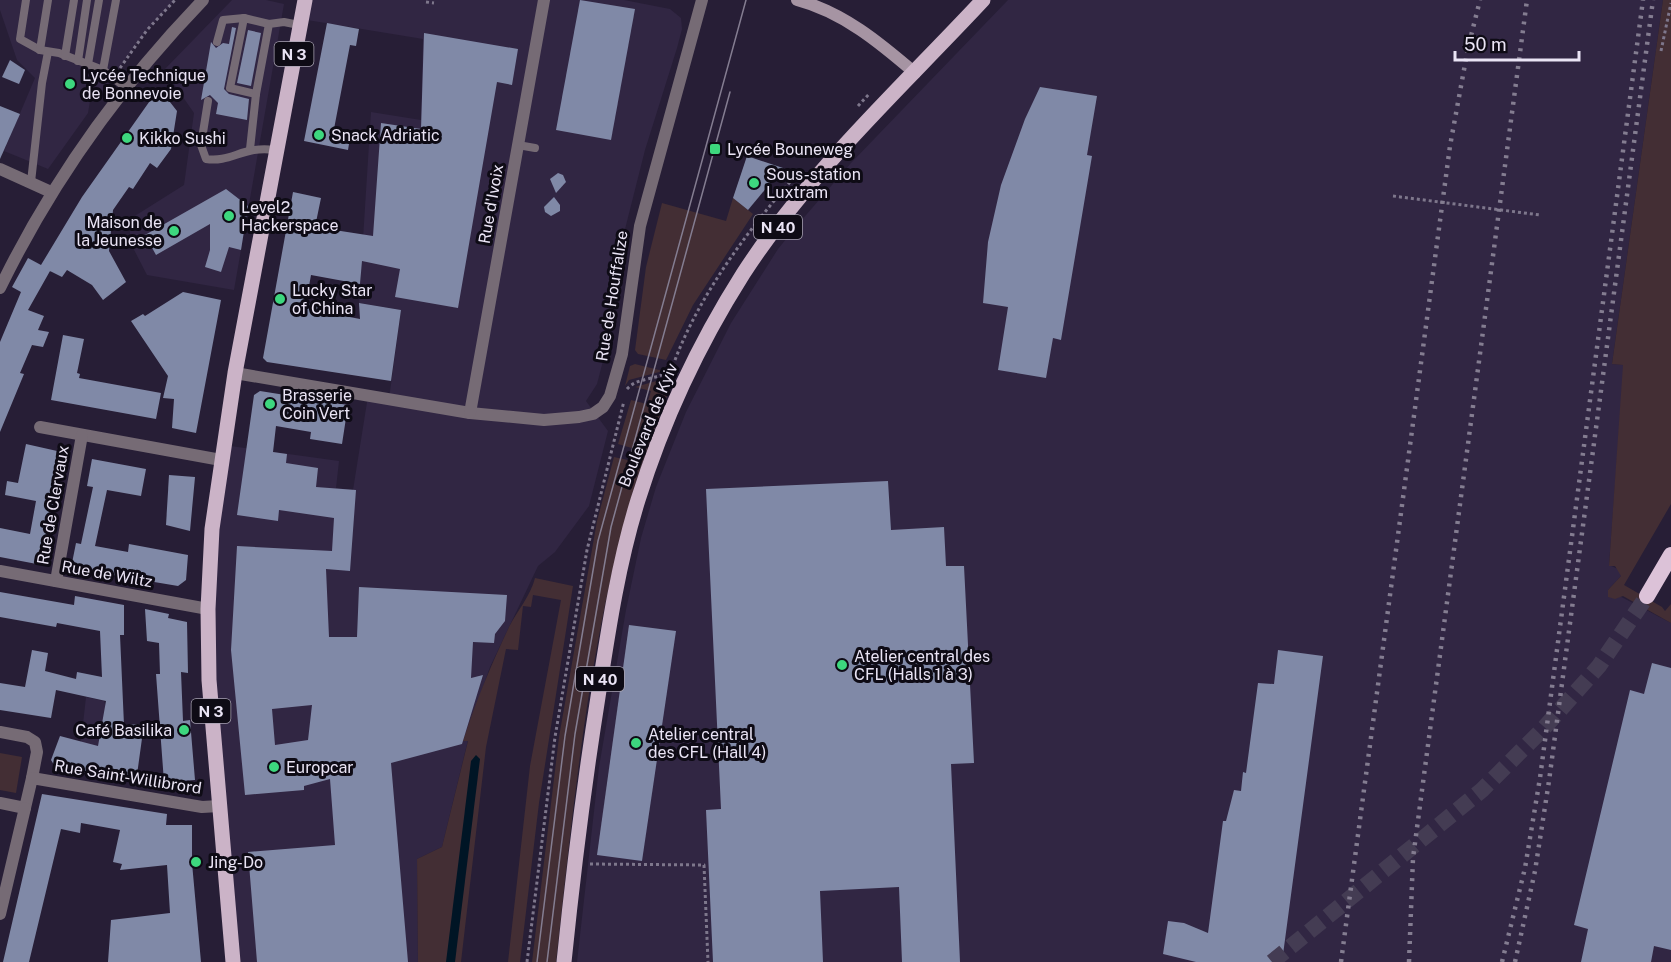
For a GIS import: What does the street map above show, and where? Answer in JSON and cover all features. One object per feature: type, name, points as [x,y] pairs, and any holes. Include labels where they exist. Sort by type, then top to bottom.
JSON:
[{"type":"highway","points":[[1647,596],[1671,555]]},
{"type":"main road","name":"N 3","points":[[233,962],[209,680],[208,609],[212,529],[220,460],[274,150],[304,0]]},
{"type":"main road","points":[[797,0],[839,16],[874,39],[915,73]]},
{"type":"main road","name":"Boulevard de Kyiv","points":[[564,962],[584,791],[612,611],[637,502],[673,404],[703,340],[745,272],[819,175],[983,0]]},
{"type":"street","points":[[0,288],[51,192],[125,87],[203,0]]},
{"type":"street","name":"Rue d'Ivoix","points":[[470,413],[544,0]]},
{"type":"street","name":"Rue de Houffalize","points":[[235,374],[470,413],[544,420],[579,417],[595,413],[603,407],[610,396],[622,354],[640,226],[702,0]]},
{"type":"street","points":[[0,169],[51,192]]},
{"type":"street","name":"Rue de Clervaux","points":[[40,427],[220,460]]},
{"type":"street","name":"Rue de Clervaux","points":[[56,581],[82,435]]},
{"type":"street","name":"Rue de Wiltz","points":[[0,571],[208,609]]},
{"type":"street","name":"Rue Saint-Willibrord","points":[[0,732],[27,737],[36,742],[38,752],[0,914]]},
{"type":"street","name":"Rue Saint-Willibrord","points":[[32,778],[202,807],[219,806]]},
{"type":"street","points":[[0,803],[25,808]]},
{"type":"lane","points":[[26,0],[20,39],[44,51],[78,60],[103,70],[125,87]]},
{"type":"lane","points":[[31,182],[48,0]]},
{"type":"lane","points":[[65,56],[74,0]]},
{"type":"lane","points":[[78,60],[87,0]]},
{"type":"lane","points":[[88,64],[99,0]]},
{"type":"lane","points":[[103,70],[116,0]]},
{"type":"lane","points":[[218,42],[224,20],[244,18],[269,24],[284,21],[299,25]]},
{"type":"lane","points":[[244,18],[230,88],[256,94]]},
{"type":"lane","points":[[250,149],[256,94],[269,24]]},
{"type":"lane","points":[[208,101],[202,153],[206,159],[218,161],[250,149],[274,150]]},
{"type":"lane","points":[[518,145],[535,148]]},
{"type":"path","points":[[113,78],[147,30],[175,0]]},
{"type":"path","points":[[426,2],[435,3]]},
{"type":"path","points":[[1661,51],[1671,3]]},
{"type":"path","points":[[1393,196],[1540,215]]},
{"type":"path","points":[[527,962],[555,737],[595,511],[627,390],[632,383],[657,377]]},
{"type":"path","points":[[589,864],[704,865],[708,962]]},
{"type":"shaded area","name":"Lycée Technique de Bonnevoie","points":[[0,0],[175,0],[147,30],[102,91],[92,89],[88,113],[48,169],[4,151],[35,78],[17,60],[0,10]]},
{"type":"shaded area","points":[[232,0],[266,0],[284,4],[234,290],[147,275],[130,242],[130,219],[184,185],[194,113],[164,70]]},
{"type":"shaded area","points":[[305,0],[624,0],[670,9],[681,18],[682,29],[677,48],[645,150],[617,261],[611,330],[597,384],[586,401],[608,431],[589,506],[555,552],[538,566],[490,667],[464,741],[468,740],[442,847],[417,859],[418,962],[233,962],[209,680],[223,445],[339,461],[336,488],[353,490],[368,396],[389,399],[401,310],[359,303],[371,112],[421,120],[423,39],[301,19]]},
{"type":"shaded area","points":[[1008,0],[1663,0],[1612,364],[1624,365],[1609,565],[1620,570],[1621,576],[1608,590],[1671,623],[1671,962],[577,962],[599,767],[626,610],[641,538],[656,487],[686,412],[731,323],[778,249],[851,163]]},
{"type":"shaded area","points":[[1663,0],[1671,0],[1671,504],[1624,585],[1665,611],[1671,604],[1671,623],[1623,596],[1615,599],[1608,597],[1608,590],[1621,576],[1615,566],[1609,566],[1623,365],[1612,364]]},
{"type":"shaded area","points":[[733,198],[753,214],[693,305],[666,360],[638,354],[635,350],[646,267],[662,203],[726,221]]},
{"type":"shaded area","points":[[635,364],[663,371],[629,380],[625,386],[630,366]]},
{"type":"shaded area","points":[[677,368],[633,491],[602,621],[583,734],[556,962],[532,962],[559,737],[597,521],[614,457],[632,461],[635,449],[618,444],[631,400],[647,404],[651,391],[635,387],[667,378]]},
{"type":"shaded area","points":[[535,578],[573,586],[539,803],[520,962],[508,962],[530,766],[561,600],[533,595],[531,607],[523,606],[518,650],[506,649],[486,747],[461,962],[418,962],[417,859],[442,847],[468,741],[463,741],[468,726],[502,641]]},
{"type":"shaded area","points":[[86,697],[104,701],[106,707],[93,774],[81,742]]},
{"type":"shaded area","points":[[0,753],[22,757],[16,793],[0,790]]},
{"type":"water","points":[[476,755],[480,759],[455,962],[446,962],[471,761]]},
{"type":"building","points":[[580,0],[635,9],[611,140],[556,130]]},
{"type":"building","points":[[327,23],[359,29],[356,46],[350,45],[334,129],[351,132],[348,150],[304,141]]},
{"type":"building","points":[[232,27],[236,28],[224,89],[229,94],[249,99],[247,120],[216,114],[218,103],[210,95],[201,100],[211,42],[216,48],[223,43],[229,44]]},
{"type":"building","points":[[248,30],[261,33],[251,86],[237,83]]},
{"type":"building","points":[[424,33],[518,49],[512,85],[497,82],[458,308],[395,297],[400,269],[362,261],[360,284],[311,275],[306,303],[330,307],[329,313],[360,319],[359,303],[401,310],[391,381],[267,362],[263,358],[293,192],[321,198],[315,227],[373,236],[381,123],[421,129]]},
{"type":"building","points":[[10,60],[25,70],[19,84],[2,77]]},
{"type":"building","points":[[1040,87],[1097,96],[1087,155],[1092,156],[1061,340],[1053,338],[1046,378],[998,370],[1008,307],[983,303],[988,242],[1001,185],[1025,119]]},
{"type":"building","points":[[159,88],[177,111],[171,149],[157,168],[150,163],[133,189],[129,187],[113,210],[109,251],[126,282],[103,300],[92,285],[67,270],[62,277],[50,271],[28,310],[44,316],[38,330],[49,332],[43,347],[32,345],[20,373],[24,374],[0,432],[0,342],[21,292],[12,287],[28,258],[41,265],[82,197]]},
{"type":"building","points":[[0,106],[20,114],[0,159]]},
{"type":"building","name":"Sous-station Luxtram","points":[[747,156],[783,168],[748,210],[733,198]]},
{"type":"building","points":[[558,173],[563,175],[566,182],[556,193],[550,179]]},
{"type":"building","name":"Maison de la Jeunesse","points":[[226,189],[248,206],[241,250],[229,247],[221,272],[205,267],[210,250],[210,224],[156,255],[145,235]]},
{"type":"building","points":[[554,197],[560,205],[560,211],[551,216],[545,212],[544,207]]},
{"type":"building","points":[[183,292],[221,300],[196,433],[172,428],[174,399],[163,398],[168,376],[131,321],[143,314],[145,316]]},
{"type":"building","points":[[63,335],[84,339],[77,373],[80,374],[79,378],[161,393],[156,419],[51,400]]},
{"type":"building","points":[[260,391],[348,405],[342,444],[310,439],[311,432],[276,426],[273,452],[287,454],[286,463],[318,468],[316,487],[356,490],[350,571],[326,569],[329,637],[357,637],[359,587],[507,595],[505,621],[495,634],[494,643],[473,642],[471,678],[483,675],[462,744],[391,763],[408,962],[257,962],[248,852],[335,845],[330,779],[304,786],[304,790],[245,795],[231,650],[237,546],[332,551],[334,518],[279,510],[278,521],[237,515],[254,395]],"holes":[[[312,705],[308,740],[275,745],[272,709]]]},
{"type":"building","points":[[26,444],[66,453],[61,481],[57,480],[42,565],[0,557],[0,528],[30,534],[36,501],[5,495],[7,481],[18,483]]},
{"type":"building","points":[[92,459],[146,469],[141,496],[107,490],[95,546],[128,552],[129,544],[188,555],[186,580],[178,586],[71,568],[76,543],[81,544],[93,487],[87,486]]},
{"type":"building","points":[[169,475],[195,477],[190,531],[166,525]]},
{"type":"building","name":"Atelier central des CFL (Halls 1 à 3)","points":[[888,481],[891,530],[944,527],[946,566],[964,566],[974,763],[951,764],[960,962],[902,962],[899,887],[820,891],[823,962],[713,962],[706,810],[721,809],[706,489]]},
{"type":"building","points":[[0,592],[74,605],[75,596],[124,605],[124,635],[120,635],[124,725],[144,724],[136,782],[56,768],[51,760],[60,736],[98,746],[106,701],[56,690],[51,718],[0,710],[0,683],[25,687],[32,650],[48,653],[45,671],[76,679],[77,672],[102,677],[100,631],[57,623],[56,627],[0,617]]},
{"type":"building","points":[[145,609],[169,614],[168,618],[187,622],[188,673],[181,672],[183,721],[190,720],[195,780],[164,782],[156,674],[160,674],[159,643],[147,641]]},
{"type":"building","name":"Atelier central des CFL (Hall 4)","points":[[629,625],[676,631],[642,861],[597,855]]},
{"type":"building","points":[[1278,650],[1323,656],[1282,962],[1196,962],[1163,954],[1168,921],[1184,923],[1208,933],[1223,821],[1226,821],[1234,790],[1241,791],[1243,772],[1246,773],[1258,683],[1274,684]]},
{"type":"building","points":[[1652,663],[1671,668],[1671,950],[1654,946],[1651,962],[1581,962],[1588,929],[1574,925],[1630,690],[1644,694]]},
{"type":"building","points":[[42,794],[167,814],[166,825],[192,825],[192,863],[201,962],[108,962],[111,920],[170,913],[167,865],[120,870],[122,864],[113,862],[120,830],[81,823],[80,833],[61,829],[29,962],[3,962]]},
{"type":"tunnel","points":[[1272,962],[1482,790],[1543,729],[1599,666],[1647,596]]},
{"type":"tram line","points":[[537,962],[565,736],[598,541],[746,0]]},
{"type":"tram line","points":[[547,962],[575,734],[611,527],[730,92]]},
{"type":"railway","points":[[1341,962],[1450,146],[1468,48],[1480,0]]},
{"type":"railway","points":[[1409,962],[1413,858],[1527,0]]},
{"type":"railway","points":[[1502,962],[1525,868],[1540,778],[1643,0]]},
{"type":"railway","points":[[1515,962],[1535,871],[1549,781],[1653,0]]},
{"type":"place","name":"Lycée Technique de Bonnevoie","points":[[70,84]]},
{"type":"place","name":"Snack Adriatic","points":[[319,135]]},
{"type":"place","name":"Kikko Sushi","points":[[127,138]]},
{"type":"place","name":"Lycée Bouneweg","points":[[715,149]]},
{"type":"place","name":"Sous-station Luxtram","points":[[754,183]]},
{"type":"place","name":"Level2 Hackerspace","points":[[229,216]]},
{"type":"place","name":"Maison de la Jeunesse","points":[[174,231]]},
{"type":"place","name":"Lucky Star of China","points":[[280,299]]},
{"type":"place","name":"Brasserie Coin Vert","points":[[270,404]]},
{"type":"place","name":"Atelier central des CFL (Halls 1 à 3)","points":[[842,665]]},
{"type":"place","name":"Café Basilika","points":[[184,730]]},
{"type":"place","name":"Atelier central des CFL (Hall 4)","points":[[636,743]]},
{"type":"place","name":"Europcar","points":[[274,767]]},
{"type":"place","name":"Jing-Do","points":[[196,862]]}]
